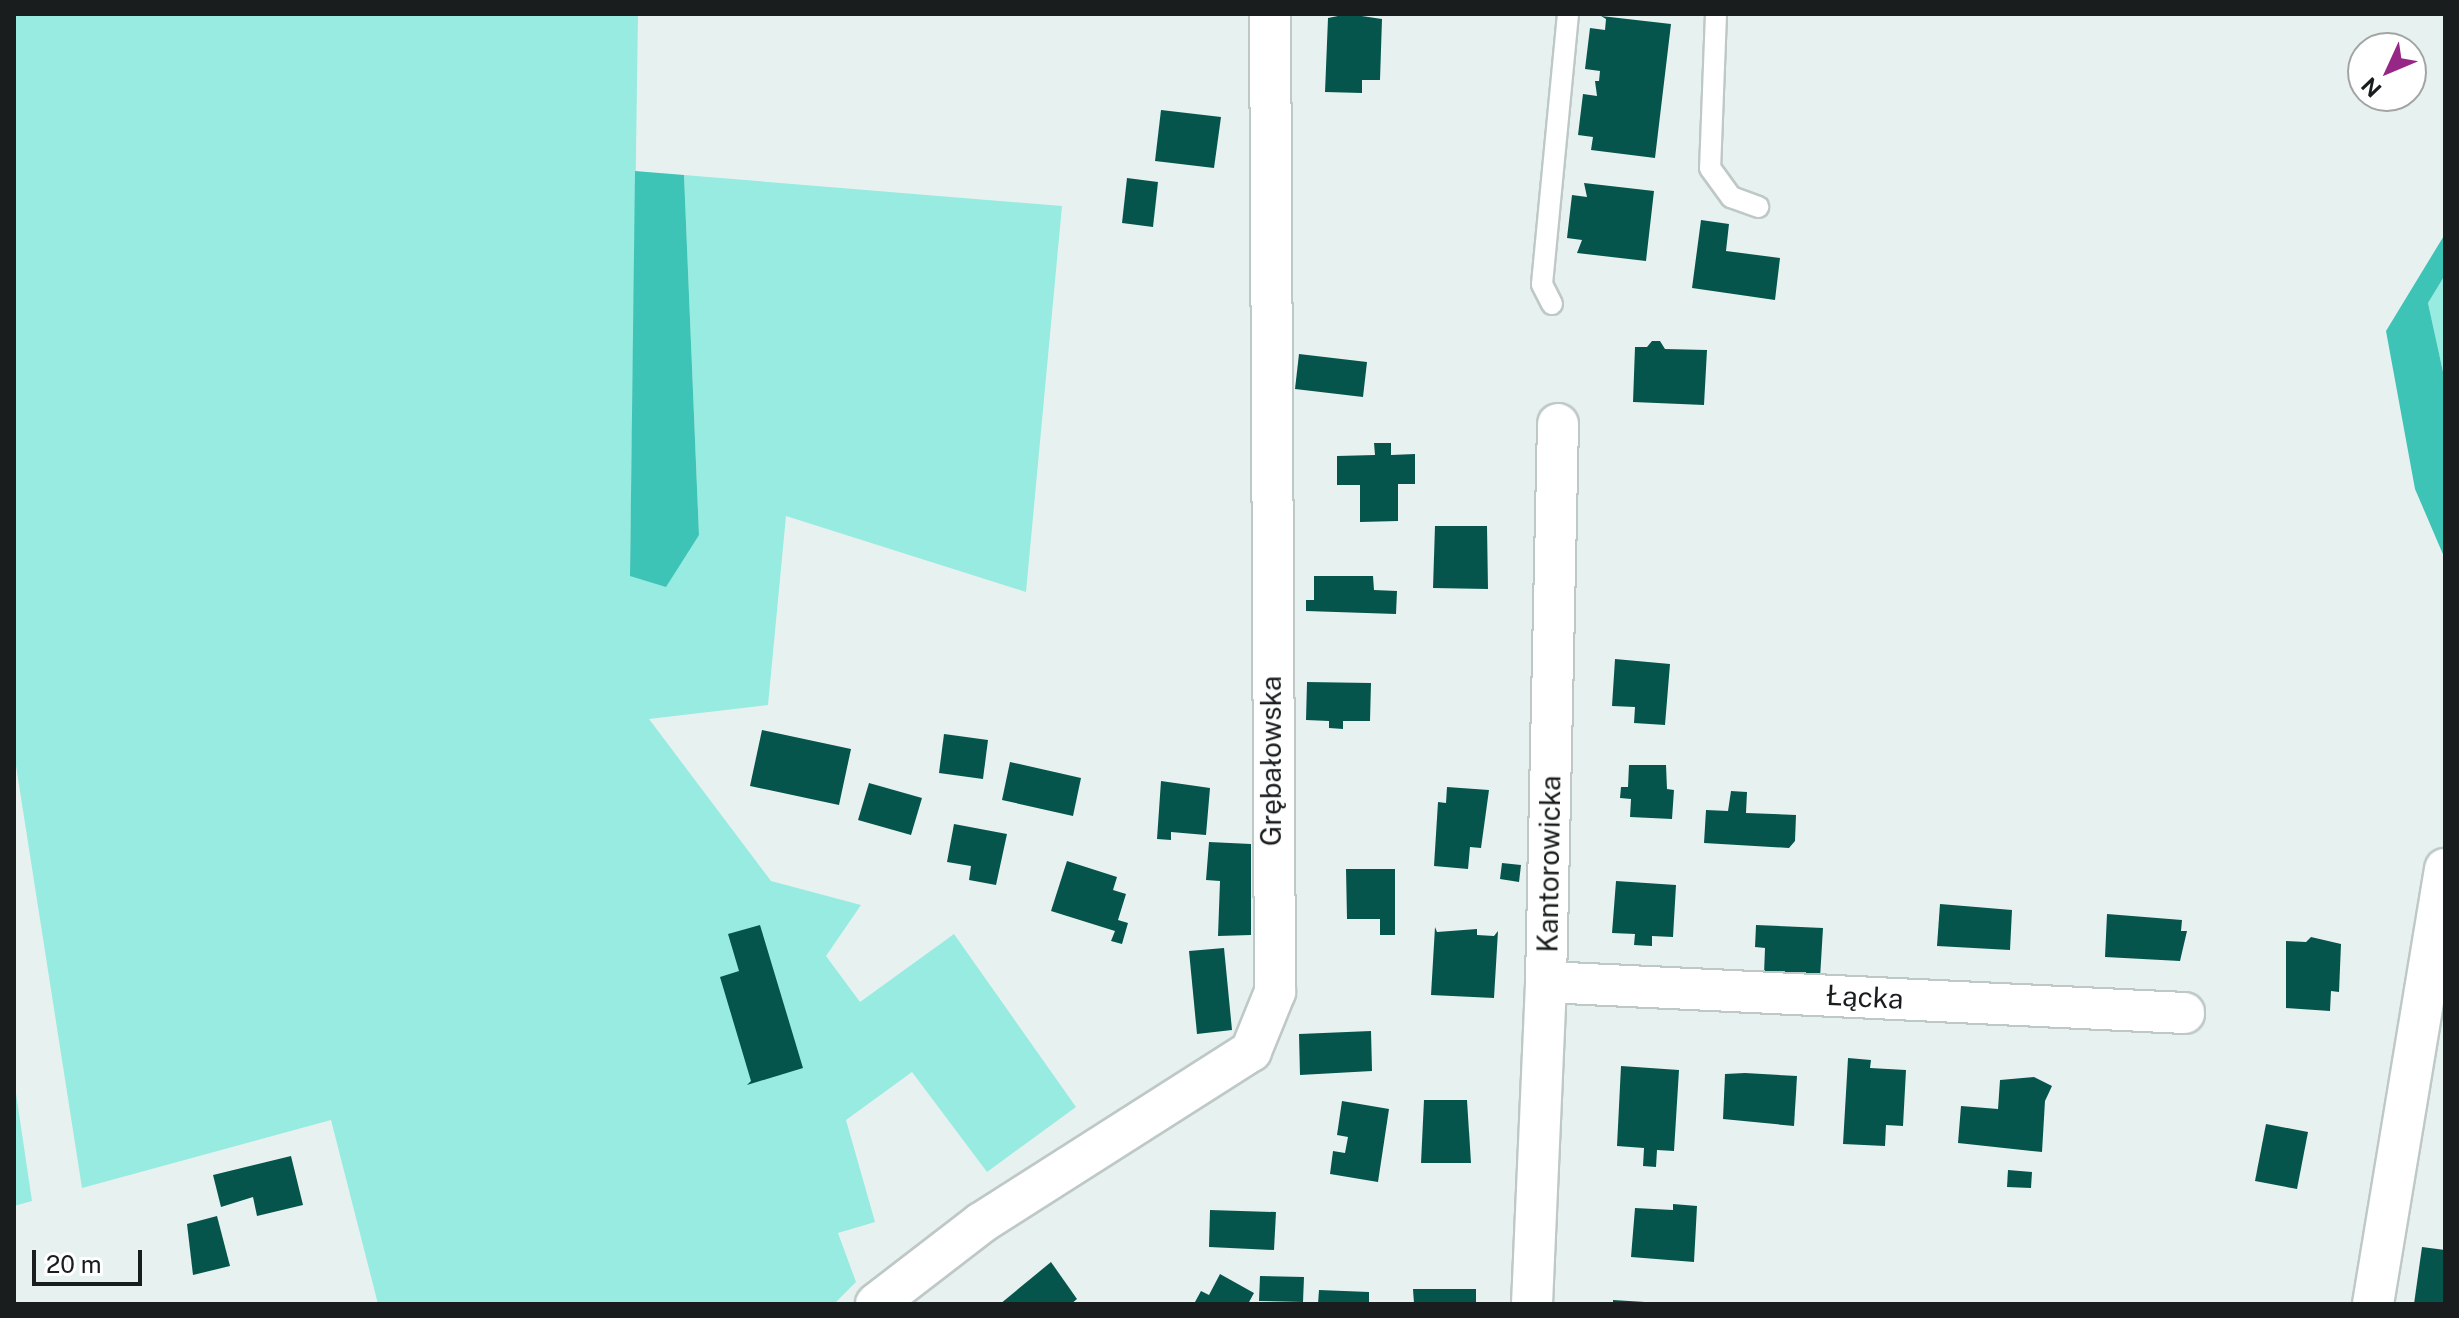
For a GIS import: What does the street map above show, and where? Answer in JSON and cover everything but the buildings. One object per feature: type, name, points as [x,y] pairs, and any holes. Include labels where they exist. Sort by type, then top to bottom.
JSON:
[{"type":"street","name":"Grębałowska","points":[[876,1304],[981,1223],[1251,1051],[1275,992],[1270,14]]},
{"type":"street","name":"Kantorowicka","points":[[1532,1304],[1546,982],[1558,424]]},
{"type":"street","points":[[2373,1304],[2445,869]]},
{"type":"street","name":"Łącka","points":[[1546,982],[2184,1013]]},
{"type":"lane","points":[[1552,304],[1542,284],[1568,14]]},
{"type":"lane","points":[[1716,14],[1708,131],[1710,168],[1731,197],[1758,207]]},
{"type":"shaded area","points":[[14,14],[638,14],[630,575],[699,535],[684,175],[1062,206],[1026,592],[786,516],[768,705],[649,719],[771,881],[861,905],[826,956],[860,1002],[954,934],[1076,1107],[987,1172],[912,1072],[846,1120],[875,1222],[838,1233],[856,1282],[834,1304],[378,1304],[331,1120],[82,1188],[14,753]]},
{"type":"shaded area","points":[[635,171],[684,175],[699,535],[666,587],[630,576]]},
{"type":"shaded area","points":[[2445,234],[2445,275],[2428,303],[2445,381],[2445,559],[2415,489],[2386,331]]},
{"type":"shaded area","points":[[2445,275],[2445,381],[2428,303]]},
{"type":"shaded area","points":[[14,1080],[32,1201],[14,1206]]}]
